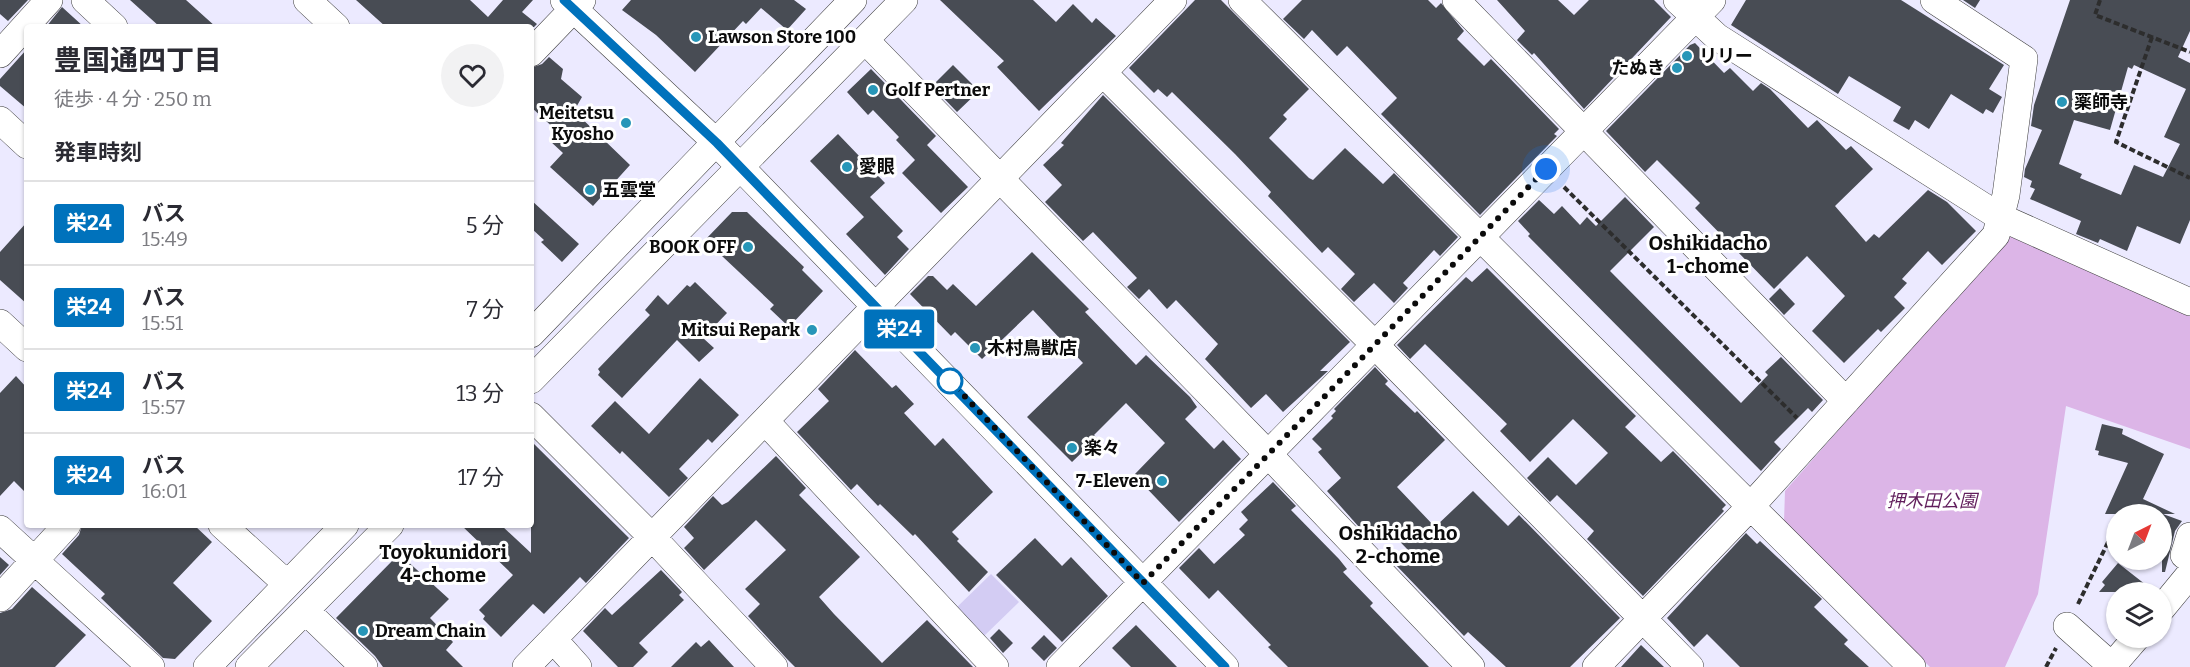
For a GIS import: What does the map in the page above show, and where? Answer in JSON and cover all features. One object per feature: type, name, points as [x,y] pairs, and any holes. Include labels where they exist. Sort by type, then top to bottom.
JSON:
[{"type":"street","points":[[27,24],[49,0]]},
{"type":"street","points":[[85,0],[111,24]]},
{"type":"street","points":[[307,0],[333,24]]},
{"type":"street","points":[[534,377],[904,0]]},
{"type":"street","points":[[526,667],[1173,0]]},
{"type":"street","points":[[1242,0],[1912,667]]},
{"type":"street","points":[[1456,0],[1846,401]]},
{"type":"street","points":[[1596,667],[1750,507],[1996,235],[2006,195],[2024,59],[1934,0]]},
{"type":"street","points":[[534,49],[573,3],[717,143],[878,306],[1225,667]]},
{"type":"street","points":[[534,331],[717,143],[839,5]]},
{"type":"street","points":[[1060,667],[1584,131],[1695,6],[1717,37],[2000,217],[2190,302]]},
{"type":"street","points":[[0,54],[24,28]]},
{"type":"street","points":[[865,40],[1267,453],[1471,667]]},
{"type":"street","points":[[1103,73],[1375,345],[1690,667]]},
{"type":"street","points":[[0,120],[24,142]]},
{"type":"street","points":[[0,323],[24,345]]},
{"type":"street","points":[[534,419],[652,537],[774,667]]},
{"type":"street","points":[[765,421],[995,667]]},
{"type":"street","points":[[0,598],[64,528]]},
{"type":"street","points":[[225,528],[287,584]]},
{"type":"street","points":[[207,667],[342,528]]},
{"type":"street","points":[[249,667],[387,528]]},
{"type":"street","points":[[0,529],[151,667]]},
{"type":"street","points":[[2190,536],[2184,555],[2190,559]]},
{"type":"street","points":[[2172,596],[2190,574]]},
{"type":"street","points":[[306,611],[364,667]]},
{"type":"street","points":[[2067,626],[2112,667],[2128,648]]},
{"type":"street","points":[[553,639],[578,667]]},
{"type":"path","points":[[2100,0],[2095,15],[2190,52]]},
{"type":"path","points":[[2152,37],[2116,142],[2190,178]]},
{"type":"path","points":[[1546,169],[1815,436]]},
{"type":"path","points":[[2046,667],[2106,546]]},
{"type":"shaded area","points":[[991,574],[1019,602],[982,638],[954,610]]},
{"type":"green space","name":"押木田公園","points":[[2009,236],[2190,315],[2190,449],[2066,406],[2038,594],[2005,667],[1930,667],[1784,522],[1785,491]]},
{"type":"building","points":[[0,0],[28,0],[8,21],[0,14]]},
{"type":"building","points":[[130,0],[186,0],[213,24],[157,24]]},
{"type":"building","points":[[356,0],[470,0],[488,17],[503,0],[533,0],[522,12],[537,24],[534,27],[534,24],[383,24]]},
{"type":"building","points":[[631,0],[794,0],[806,9],[787,30],[761,8],[746,24],[743,21],[695,72],[656,35],[622,10]]},
{"type":"building","points":[[940,0],[1033,0],[1056,22],[1073,4],[1092,23],[1096,18],[1116,36],[1039,111],[997,67],[1004,61]]},
{"type":"building","points":[[1195,0],[1221,0],[1309,89],[1283,115],[1287,119],[1269,138],[1309,178],[1313,180],[1345,148],[1383,184],[1394,173],[1458,237],[1440,256],[1434,250],[1403,283],[1408,288],[1394,303],[1374,283],[1354,302],[1341,289],[1355,274],[1328,247],[1322,253],[1268,196],[1271,192],[1172,92],[1167,97],[1158,89],[1154,93],[1129,68]]},
{"type":"building","points":[[1302,0],[1428,0],[1436,8],[1441,3],[1464,31],[1457,39],[1484,66],[1491,59],[1559,129],[1554,134],[1557,136],[1480,215],[1381,114],[1397,98],[1347,46],[1337,56],[1312,30],[1304,39],[1283,19]]},
{"type":"building","points":[[1497,0],[1558,0],[1574,15],[1589,0],[1654,0],[1671,17],[1584,109],[1534,53],[1532,55],[1517,40],[1525,31]]},
{"type":"building","points":[[1746,0],[1901,0],[2004,65],[1989,89],[2002,97],[1993,113],[1986,109],[1983,114],[1951,94],[1929,129],[1915,120],[1909,130],[1893,121],[1901,107],[1849,76],[1838,94],[1731,25]]},
{"type":"building","points":[[1963,0],[1980,0],[1975,8]]},
{"type":"building","points":[[2070,0],[2190,0],[2190,31],[2178,57],[2190,63],[2190,220],[2180,244],[2137,226],[2127,251],[2100,239],[2098,243],[2076,234],[2081,221],[2030,199],[2035,189],[2030,187],[2032,181],[2024,177],[2025,169],[2042,130],[2031,126],[2034,105]],"holes":[[[2134,65],[2186,89],[2164,137],[2180,144],[2163,177],[2134,165],[2121,195],[2080,178],[2082,174],[2059,164],[2074,120],[2110,130],[2128,67],[2132,69]]]},
{"type":"building","points":[[62,7],[81,24],[48,24]]},
{"type":"building","points":[[1695,43],[1724,73],[1730,68],[1753,91],[1761,83],[1770,89],[1808,128],[1817,120],[1846,150],[1851,146],[1873,169],[1835,206],[1866,242],[1874,234],[1879,238],[1928,190],[1947,202],[1976,231],[1942,265],[1928,251],[1902,279],[1907,283],[1894,297],[1905,308],[1881,332],[1878,329],[1844,363],[1812,331],[1845,296],[1807,256],[1774,289],[1695,208],[1700,203],[1657,160],[1645,172],[1606,131],[1690,45]]},
{"type":"building","points":[[24,52],[24,106],[0,86],[0,79]]},
{"type":"building","points":[[549,57],[563,69],[561,79],[582,97],[574,111],[630,165],[593,206],[550,167],[563,153],[550,141],[558,132],[534,110],[534,67],[542,64]]},
{"type":"building","points":[[953,65],[979,91],[957,112],[932,86]]},
{"type":"building","points":[[871,69],[936,136],[927,145],[968,187],[941,213],[902,173],[915,160],[896,140],[899,137],[873,110],[868,115],[847,92]]},
{"type":"building","points":[[1103,95],[1350,342],[1320,371],[1328,371],[1283,412],[1266,394],[1251,408],[1205,359],[1218,344],[1176,300],[1167,309],[1149,289],[1139,299],[1127,287],[1137,278],[1093,232],[1083,241],[1045,202],[1062,185],[1043,165],[1064,145],[1061,143]]},
{"type":"building","points":[[838,134],[885,183],[870,197],[903,231],[897,237],[909,249],[885,275],[846,234],[864,217],[810,161]]},
{"type":"building","points":[[1625,197],[1654,227],[1610,271],[1741,403],[1768,375],[1765,372],[1781,357],[1823,400],[1812,412],[1808,408],[1774,442],[1781,449],[1761,471],[1528,236],[1530,234],[1518,221],[1539,200],[1554,214],[1562,206],[1580,225],[1587,217],[1596,226]]},
{"type":"building","points":[[534,203],[579,244],[562,262],[541,242],[544,240],[534,231]]},
{"type":"building","points":[[732,212],[747,212],[804,267],[802,270],[823,291],[789,327],[770,309],[774,305],[705,240]]},
{"type":"building","points":[[24,225],[24,301],[0,280],[0,252]]},
{"type":"building","points":[[1032,252],[1089,309],[1085,312],[1136,365],[1146,355],[1190,397],[1197,407],[1185,419],[1214,449],[1223,440],[1241,459],[1179,522],[1134,475],[1165,443],[1126,403],[1094,435],[1097,438],[1072,462],[1027,417],[1083,363],[1033,310],[982,359],[955,332],[951,336],[910,294],[928,276],[933,276],[947,290],[953,284],[976,306]]},
{"type":"building","points":[[1487,268],[1636,416],[1625,427],[1661,462],[1673,451],[1726,505],[1722,509],[1724,511],[1643,596],[1587,539],[1594,531],[1557,495],[1550,502],[1527,478],[1548,457],[1576,485],[1608,453],[1573,419],[1530,462],[1500,431],[1507,424],[1425,344],[1410,359],[1397,345],[1466,277],[1472,282]]},
{"type":"building","points":[[695,282],[727,313],[703,338],[714,348],[699,362],[677,340],[622,398],[598,375],[600,372],[598,369],[650,315],[645,310],[658,295],[668,305],[687,285],[690,287]]},
{"type":"building","points":[[1780,288],[1795,304],[1784,315],[1769,299]]},
{"type":"building","points":[[855,350],[892,388],[896,385],[914,404],[904,413],[935,446],[943,438],[993,492],[952,532],[959,539],[957,541],[988,572],[969,592],[915,534],[913,536],[880,504],[878,506],[857,484],[851,490],[797,432],[829,401],[818,389]]},
{"type":"building","points":[[1375,367],[1388,381],[1385,384],[1415,413],[1417,411],[1445,440],[1397,487],[1435,527],[1473,491],[1508,526],[1519,515],[1620,618],[1570,667],[1506,667],[1468,632],[1464,636],[1394,563],[1408,550],[1381,522],[1367,536],[1327,491],[1341,478],[1318,452],[1322,449],[1312,439],[1333,418],[1331,416],[1336,411],[1334,409]]},
{"type":"building","points":[[16,376],[24,385],[24,491],[14,481],[0,496],[0,393]]},
{"type":"building","points":[[700,378],[739,415],[712,443],[708,439],[679,469],[688,478],[669,497],[622,451],[620,454],[591,426],[615,401],[649,434]]},
{"type":"building","points":[[2102,424],[2123,429],[2122,434],[2164,454],[2143,499],[2154,504],[2110,504],[2128,463],[2098,455],[2099,451],[2095,450]]},
{"type":"building","points":[[534,444],[629,538],[586,583],[580,577],[544,614],[533,604],[501,637],[483,619],[485,616],[479,610],[513,575],[464,528],[504,528],[531,553],[531,528],[534,528]]},
{"type":"building","points":[[776,456],[806,488],[799,495],[860,557],[819,597],[834,614],[882,663],[927,620],[973,667],[795,667],[787,659],[748,616],[760,604],[745,589],[786,550],[756,520],[704,570],[684,548],[694,538],[684,527],[713,496],[722,505],[728,502]]},
{"type":"building","points":[[1273,482],[1296,506],[1291,510],[1347,569],[1343,572],[1373,603],[1370,606],[1429,667],[1288,667],[1268,647],[1271,645],[1218,590],[1209,599],[1179,568],[1199,548],[1214,564],[1245,535],[1239,529],[1248,520],[1241,512]]},
{"type":"building","points":[[2172,517],[2182,521],[2175,531],[2172,543]]},
{"type":"building","points":[[81,528],[197,528],[212,542],[173,583],[212,621],[175,659],[163,658],[101,598],[105,594],[62,554],[79,535]]},
{"type":"building","points":[[1746,533],[1757,544],[1760,541],[1822,599],[1814,607],[1848,640],[1844,644],[1869,667],[1740,667],[1707,634],[1694,647],[1667,618]]},
{"type":"building","points":[[1035,538],[1062,566],[1071,557],[1108,596],[1062,642],[996,575]]},
{"type":"building","points":[[0,557],[9,565],[0,575]]},
{"type":"building","points":[[395,558],[403,562],[405,559],[449,599],[430,618],[453,642],[446,650],[463,667],[383,667],[375,656],[336,618]]},
{"type":"building","points":[[661,570],[682,592],[679,595],[684,600],[639,643],[648,652],[633,667],[618,667],[583,631],[605,608],[612,615]]},
{"type":"building","points":[[2112,570],[2127,570],[2142,582],[2106,582],[2106,592],[2099,592],[2105,585],[2102,582]]},
{"type":"building","points":[[32,587],[86,635],[55,667],[0,667],[0,613],[12,609]]},
{"type":"building","points":[[1136,625],[1177,667],[1131,667],[1112,648]]},
{"type":"building","points":[[999,629],[1013,643],[1003,653],[990,638]]},
{"type":"building","points":[[1044,635],[1057,648],[1044,661],[1031,648]]},
{"type":"building","points":[[709,640],[734,667],[671,667],[696,642],[701,647]]},
{"type":"building","points":[[1641,645],[1664,667],[1621,667]]},
{"type":"bus line","name":"栄24","points":[[564,0],[717,143],[878,306],[1225,667]]},
{"type":"place","name":"Lawson Store 100","points":[[696,37]]},
{"type":"place","name":"リリー","points":[[1687,56]]},
{"type":"place","name":"たぬき","points":[[1677,68]]},
{"type":"place","name":"Golf Pertner","points":[[873,90]]},
{"type":"place","name":"薬師寺","points":[[2062,102]]},
{"type":"place","name":"Meitetsu Kyosho","points":[[626,123]]},
{"type":"place","name":"愛眼","points":[[847,167]]},
{"type":"place","name":"五雲堂","points":[[590,190]]},
{"type":"place","name":"BOOK OFF","points":[[748,247]]},
{"type":"place","name":"Mitsui Repark","points":[[812,330]]},
{"type":"place","name":"木村鳥獣店","points":[[975,348]]},
{"type":"place","name":"楽々","points":[[1072,448]]},
{"type":"place","name":"7-Eleven","points":[[1162,481]]},
{"type":"place","name":"Dream Chain","points":[[363,631]]},
{"type":"district","name":"Oshikidacho 1-chome","points":[[1708,254]]},
{"type":"district","name":"Oshikidacho 2-chome","points":[[1398,544]]},
{"type":"district","name":"Toyokunidori 4-chome","points":[[443,564]]},
{"type":"route","points":[[950,381],[1143,583],[1267,453],[1546,169]]}]
